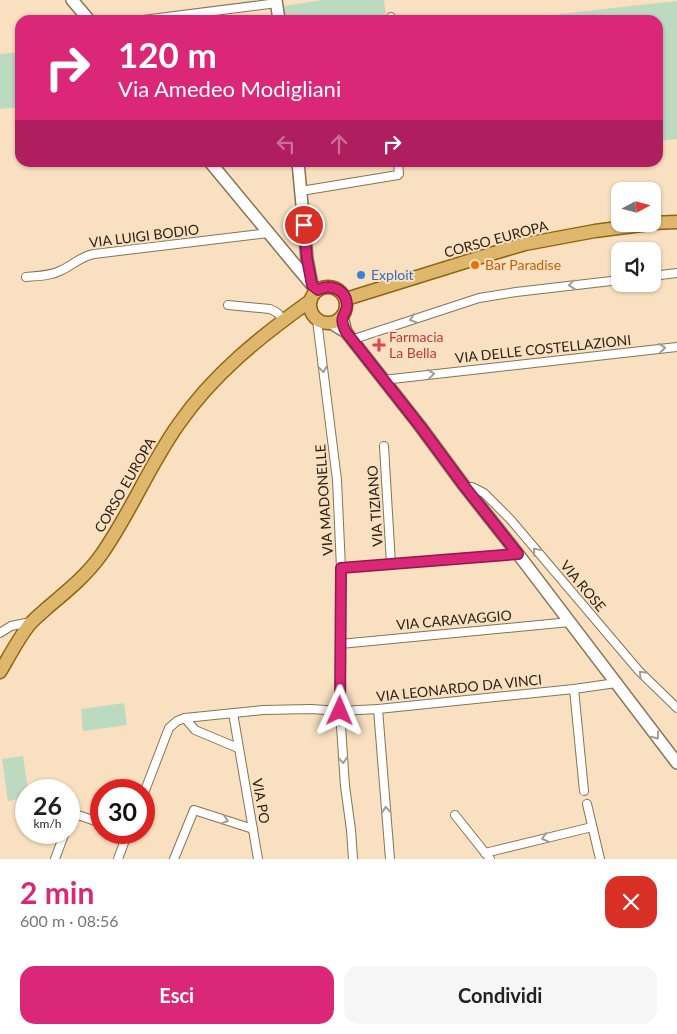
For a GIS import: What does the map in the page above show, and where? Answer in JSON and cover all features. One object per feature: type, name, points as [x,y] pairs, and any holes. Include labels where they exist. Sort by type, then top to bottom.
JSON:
[{"type":"main road","points":[[661,223],[677,222]]},
{"type":"main road","name":"CORSO EUROPA","points":[[344,309],[494,253],[525,244],[611,229]]},
{"type":"main road","points":[[327,286],[333,287],[343,294],[344,309],[322,323],[311,312],[313,292],[327,286]]},
{"type":"main road","name":"CORSO EUROPA","points":[[0,672],[15,649],[25,626],[88,570],[101,554],[121,524],[178,424],[239,355],[283,320],[313,292]]},
{"type":"main road","points":[[283,320],[296,318],[317,320]]},
{"type":"street","points":[[72,0],[85,15]]},
{"type":"street","points":[[180,15],[276,2],[278,15]]},
{"type":"street","points":[[214,167],[313,292]]},
{"type":"street","points":[[299,167],[307,259],[313,292]]},
{"type":"street","points":[[301,191],[398,176],[398,167]]},
{"type":"street","name":"VIA LUIGI BODIO","points":[[26,277],[61,271],[89,255],[268,233]]},
{"type":"street","points":[[661,275],[677,273]]},
{"type":"street","points":[[348,336],[479,298],[611,281]]},
{"type":"street","points":[[228,305],[270,309],[281,316],[283,320]]},
{"type":"street","points":[[344,309],[348,336],[420,426],[677,763]]},
{"type":"street","name":"VIA MADONELLE","points":[[317,320],[337,480],[341,568],[340,711],[344,786],[351,830],[353,859]]},
{"type":"street","name":"VIA DELLE COSTELLAZIONI","points":[[383,380],[677,347]]},
{"type":"street","name":"VIA TIZIANO","points":[[384,446],[391,564]]},
{"type":"street","name":"VIA ROSE","points":[[465,487],[472,487],[484,493],[510,519],[639,671],[677,708]]},
{"type":"street","points":[[341,568],[518,554]]},
{"type":"street","name":"VIA CARAVAGGIO","points":[[340,644],[570,622]]},
{"type":"street","points":[[2,632],[25,626]]},
{"type":"street","points":[[2,632],[9,632],[13,636],[15,649]]},
{"type":"street","name":"VIA LEONARDO DA VINCI","points":[[185,718],[292,709],[340,711],[378,709],[616,683]]},
{"type":"street","points":[[574,689],[584,791]]},
{"type":"street","points":[[378,709],[390,859]]},
{"type":"street","name":"VIA PO","points":[[232,713],[258,859]]},
{"type":"street","points":[[149,779],[169,728],[177,721],[185,718],[195,730],[238,748]]},
{"type":"street","points":[[587,804],[600,859]]},
{"type":"street","points":[[174,859],[193,811],[196,810],[253,829]]},
{"type":"street","points":[[455,815],[487,856],[592,827]]},
{"type":"street","points":[[54,859],[60,844]]},
{"type":"street","points":[[118,859],[124,844]]},
{"type":"green space","points":[[323,0],[384,0],[386,15],[284,15],[283,6]]},
{"type":"green space","points":[[677,1],[677,139],[663,140],[663,15],[559,14]]},
{"type":"green space","points":[[15,52],[15,108],[0,109],[0,54]]},
{"type":"green space","points":[[124,703],[127,725],[83,731],[81,709]]},
{"type":"green space","points":[[23,756],[26,779],[15,779],[15,800],[8,801],[2,759]]},
{"type":"place","name":"Bar Paradise","points":[[475,265]]},
{"type":"place","name":"Exploit","points":[[361,275]]},
{"type":"place","name":"Farmacia La Bella","points":[[379,345]]},
{"type":"route","points":[[304,225],[307,259],[312,285],[318,290],[327,286],[333,287],[343,294],[347,304],[342,317],[346,332],[518,554],[341,568],[340,711]]}]
